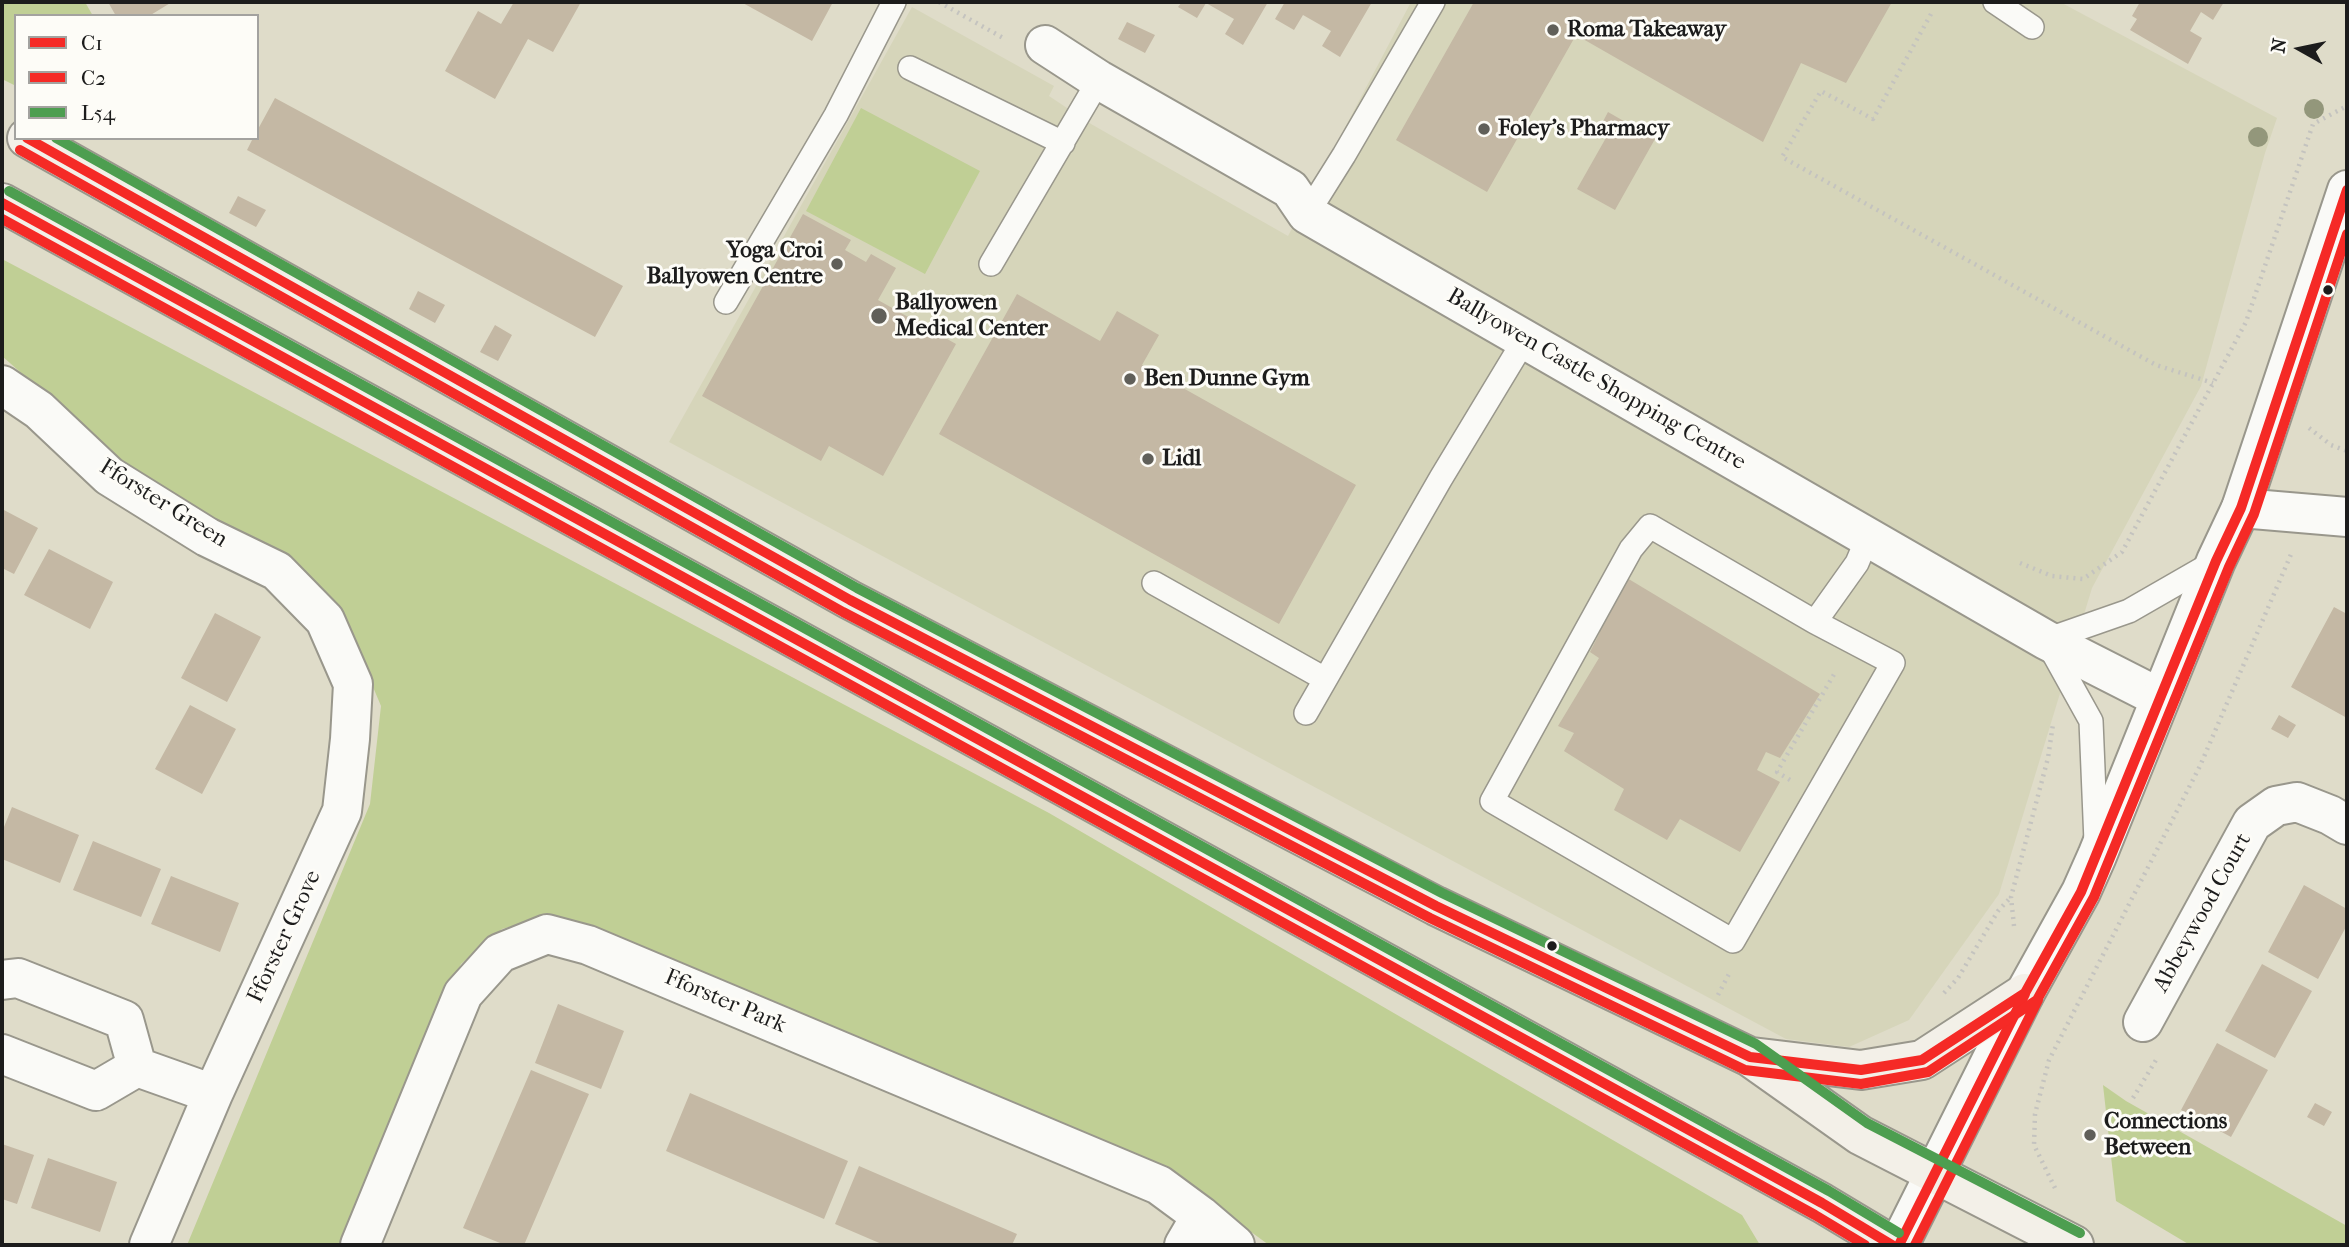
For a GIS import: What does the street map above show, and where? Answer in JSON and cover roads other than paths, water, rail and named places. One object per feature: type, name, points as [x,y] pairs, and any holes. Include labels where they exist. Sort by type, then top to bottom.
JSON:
[{"type":"main road","points":[[31,140],[850,600],[1436,906],[1750,1057],[1860,1135],[2074,1245]]},
{"type":"main road","points":[[2,203],[1822,1203],[1892,1245]]},
{"type":"main road","points":[[1750,1057],[1861,1070],[1922,1060],[2025,993]]},
{"type":"street","name":"Ballyowen Castle Shopping Centre","points":[[1045,45],[1099,80],[1290,189],[1307,214],[2046,640],[2160,698]]},
{"type":"street","points":[[1899,1245],[2097,856],[2216,561],[2241,508],[2347,190]]},
{"type":"street","name":"Fforster Green","points":[[2,385],[39,411],[110,476],[207,537],[277,571],[325,620]]},
{"type":"street","points":[[2241,508],[2347,517]]},
{"type":"street","name":"Fforster Grove","points":[[149,1245],[213,1094],[342,811],[350,739],[352,684],[325,620]]},
{"type":"street","name":"Abbeywood Court","points":[[2143,1021],[2252,823],[2276,806],[2297,802],[2347,825]]},
{"type":"street","name":"Fforster Park","points":[[360,1245],[463,994],[500,953],[547,934],[588,945],[1159,1185],[1193,1231],[1235,1245]]},
{"type":"street","points":[[2,980],[18,978],[124,1020],[137,1067]]},
{"type":"street","points":[[2,1054],[96,1091],[137,1067],[213,1094]]},
{"type":"lane","points":[[726,302],[836,115],[894,2]]},
{"type":"lane","points":[[1307,214],[1433,2]]},
{"type":"lane","points":[[1994,2],[2032,27]]},
{"type":"lane","points":[[910,68],[1063,144]]},
{"type":"lane","points":[[992,264],[1099,80]]},
{"type":"lane","points":[[1306,713],[1525,339]]},
{"type":"lane","points":[[1650,526],[1815,622],[1893,663],[1733,941],[1492,801],[1631,549],[1650,526]]},
{"type":"lane","points":[[1815,622],[1857,563],[1868,537]]},
{"type":"lane","points":[[2097,856],[2091,721],[2046,640],[2129,611],[2216,561]]},
{"type":"lane","points":[[1154,583],[1325,678]]},
{"type":"place","name":"Roma Takeaway","points":[[1553,30]]},
{"type":"place","name":"Foley's Pharmacy","points":[[1484,129]]},
{"type":"place","name":"Yoga Croi Ballyowen Centre","points":[[837,264]]},
{"type":"place","name":"Ballyowen Medical Center","points":[[879,316]]},
{"type":"place","name":"Ben Dunne Gym","points":[[1130,379]]},
{"type":"place","name":"Lidl","points":[[1148,459]]},
{"type":"place","name":"Connections Between","points":[[2090,1135]]}]
